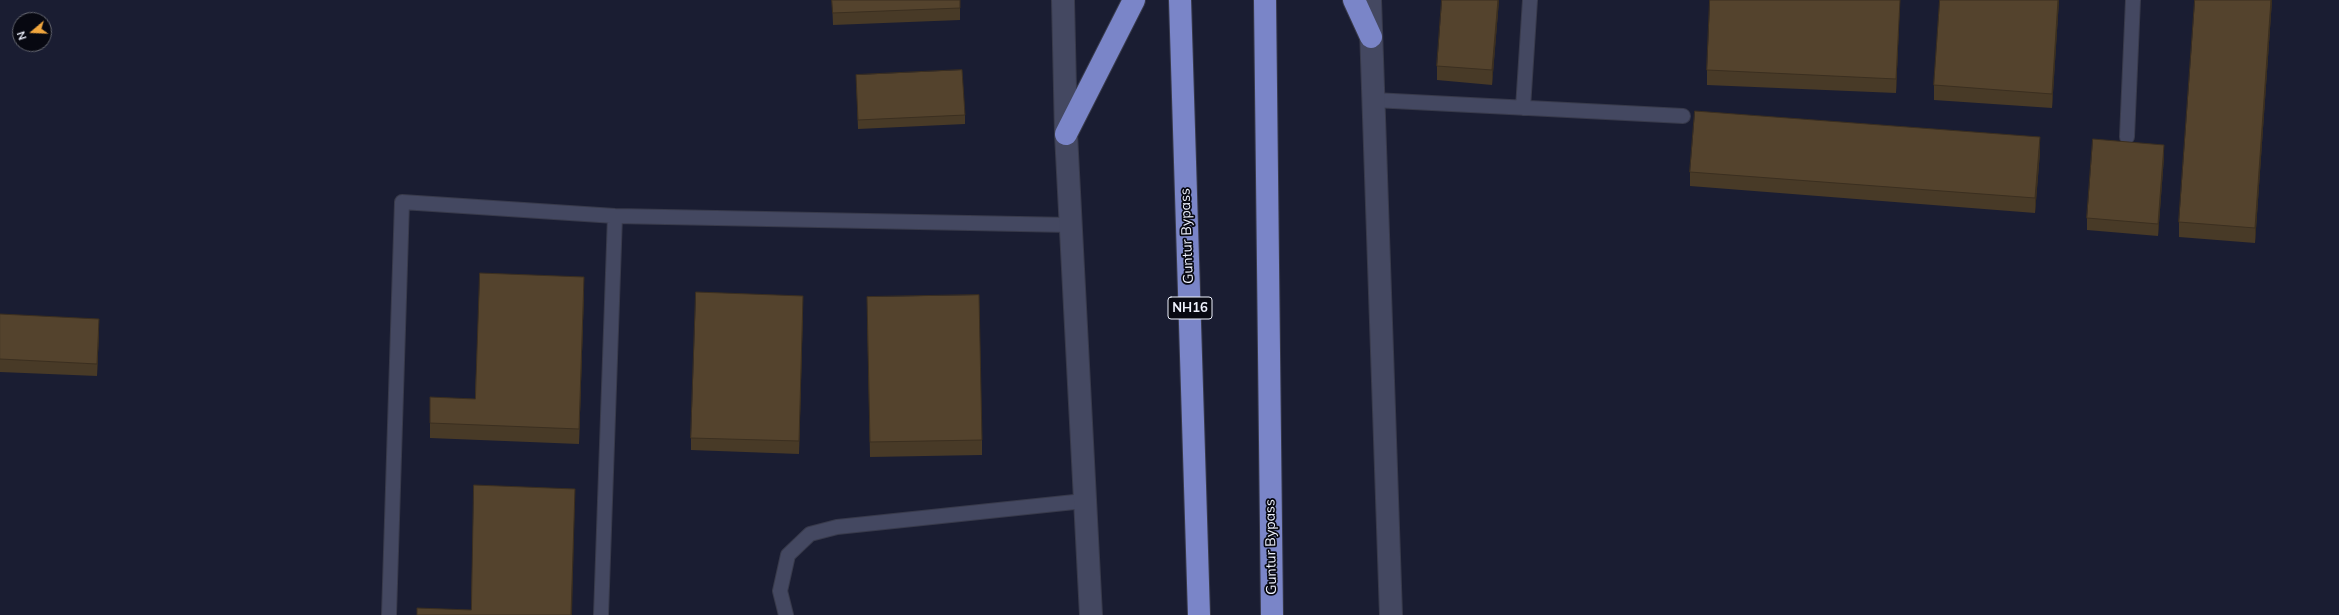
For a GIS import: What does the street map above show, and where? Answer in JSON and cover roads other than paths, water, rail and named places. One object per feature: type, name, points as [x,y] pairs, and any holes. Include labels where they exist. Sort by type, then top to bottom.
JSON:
[{"type":"highway","points":[[1066,134],[1134,0]]},
{"type":"highway","name":"Guntur Bypass","points":[[1180,0],[1199,615]]},
{"type":"highway","name":"Guntur Bypass","points":[[1264,0],[1272,615]]},
{"type":"highway","points":[[1354,0],[1371,37]]},
{"type":"street","points":[[1063,0],[1070,225],[1091,615]]},
{"type":"street","points":[[1370,0],[1391,615]]},
{"type":"lane","points":[[1523,108],[1530,0]]},
{"type":"lane","points":[[2127,137],[2133,0]]},
{"type":"lane","points":[[1374,100],[1683,116]]},
{"type":"lane","points":[[389,615],[402,202],[615,216],[1070,225]]},
{"type":"lane","points":[[601,615],[615,216]]},
{"type":"lane","points":[[786,615],[780,591],[788,555],[810,534],[837,527],[1084,501]]}]
